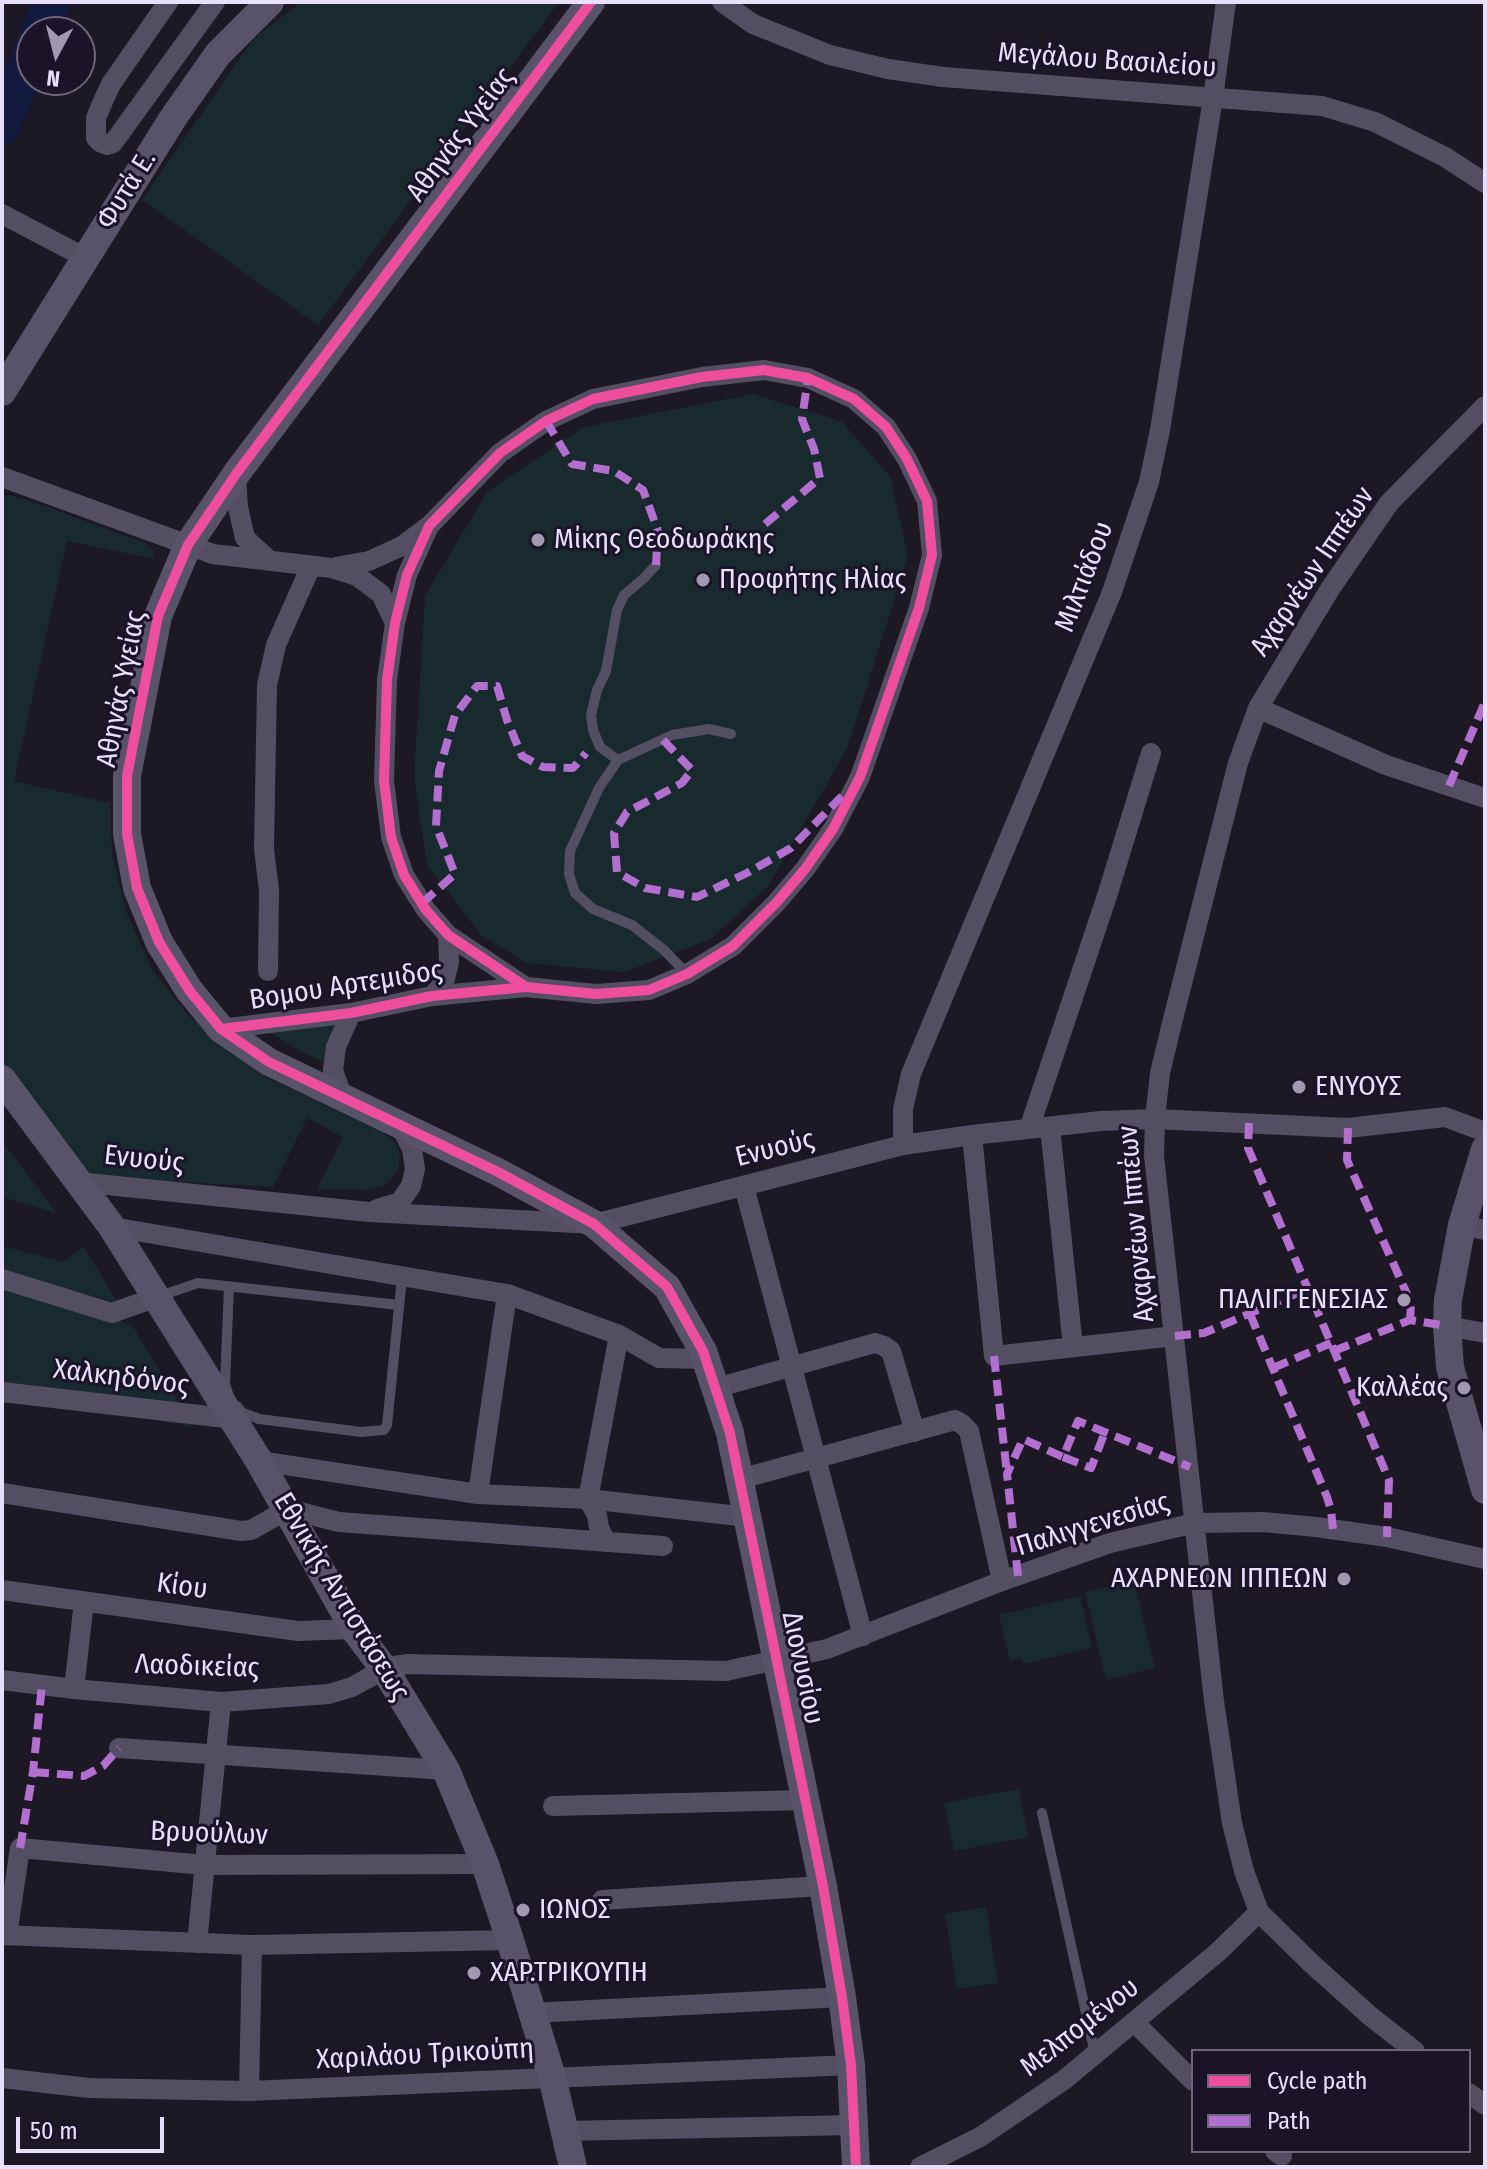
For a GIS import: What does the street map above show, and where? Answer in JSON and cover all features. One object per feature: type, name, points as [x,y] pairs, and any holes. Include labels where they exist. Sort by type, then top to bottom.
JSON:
[{"type":"street","points":[[168,2],[111,84],[96,118],[96,138],[100,142],[107,145],[113,143],[215,2]]},
{"type":"street","name":"Φυτά Ε.","points":[[2,392],[173,118],[218,54],[270,2]]},
{"type":"street","name":"Αθηνάς Υγείας","points":[[591,2],[236,474],[188,545],[158,616],[127,776],[127,834],[137,888],[159,942],[189,990],[221,1029],[269,1062],[498,1172],[594,1224]]},
{"type":"street","name":"Μεγάλου Βασιλείου","points":[[722,2],[753,24],[830,55],[888,69],[943,77],[1322,106],[1375,122],[1445,157],[1485,183]]},
{"type":"street","name":"Μιλτιάδου","points":[[903,1145],[903,1109],[911,1074],[1112,592],[1149,482],[1160,430],[1226,2]]},
{"type":"street","points":[[2,214],[84,257]]},
{"type":"street","name":"Βομου Αρτεμιδος","points":[[221,1029],[351,1013],[432,996],[526,987],[596,994],[649,990],[687,974],[733,946],[805,869],[833,829],[860,777],[919,608],[932,555],[927,501],[907,459],[886,427],[854,399],[808,378],[764,370],[702,377],[593,399],[546,421],[500,453],[429,526]]},
{"type":"street","name":"Αχαρνέων Ιππέων","points":[[1412,2049],[1369,2015],[1259,1912],[1244,1871],[1232,1823],[1214,1701],[1154,1156],[1155,1119],[1160,1073],[1173,1019],[1238,763],[1258,708],[1330,589],[1389,503],[1485,406]]},
{"type":"street","points":[[236,474],[238,507],[245,538],[270,561]]},
{"type":"street","points":[[2,477],[213,554],[321,567],[357,576],[381,594],[395,623]]},
{"type":"street","points":[[321,567],[369,561],[402,546],[429,526]]},
{"type":"street","points":[[429,526],[407,575],[395,623],[387,680],[384,781],[391,837],[404,875],[426,910],[448,935],[526,987]]},
{"type":"street","points":[[268,971],[269,890],[264,849],[267,685],[276,645],[321,567]]},
{"type":"street","points":[[1258,708],[1386,765],[1485,798]]},
{"type":"street","points":[[1073,1347],[1039,1128],[1151,753]]},
{"type":"street","points":[[432,996],[444,983],[449,962],[448,935]]},
{"type":"street","points":[[343,1099],[333,1070],[336,1047],[351,1013]]},
{"type":"street","name":"Εθνικής Αντιστάσεως","points":[[2,1079],[112,1227],[157,1297],[288,1509],[354,1629],[385,1670],[446,1770],[485,1864],[510,1940],[552,2077],[573,2167]]},
{"type":"street","name":"Ενυούς","points":[[78,1182],[369,1212],[594,1224],[903,1145],[1039,1128],[1155,1119],[1348,1128],[1445,1117],[1485,1132]]},
{"type":"street","points":[[369,1212],[400,1202],[411,1186],[415,1169],[412,1149],[400,1125]]},
{"type":"street","points":[[972,1135],[994,1356],[1175,1336]]},
{"type":"street","points":[[1485,1149],[1474,1227],[1448,1300],[1447,1326],[1450,1367],[1479,1452],[1485,1490]]},
{"type":"street","points":[[744,1186],[863,1636]]},
{"type":"street","name":"Διονυσίου","points":[[594,1224],[667,1287],[703,1351],[730,1433],[823,1886],[851,2065],[856,2167]]},
{"type":"street","points":[[112,1227],[507,1294],[619,1335],[659,1358],[706,1359]]},
{"type":"street","points":[[2,1279],[112,1313],[157,1297]]},
{"type":"street","points":[[478,1494],[507,1294]]},
{"type":"street","points":[[1447,1326],[1485,1333]]},
{"type":"street","points":[[606,1542],[588,1499],[619,1335]]},
{"type":"street","points":[[716,1388],[875,1343],[891,1351],[915,1432]]},
{"type":"street","name":"Χαλκηδόνος","points":[[2,1392],[234,1419]]},
{"type":"street","points":[[740,1479],[955,1420],[969,1431],[1002,1581]]},
{"type":"street","points":[[259,1461],[478,1494],[588,1499],[748,1517]]},
{"type":"street","points":[[2,1493],[241,1531],[251,1530],[288,1509],[339,1522],[663,1546]]},
{"type":"street","name":"Παλιγγενεσίας","points":[[776,1661],[827,1649],[1110,1543],[1195,1523],[1263,1522],[1316,1527],[1387,1537],[1485,1559]]},
{"type":"street","name":"Κίου","points":[[2,1590],[298,1631],[354,1629]]},
{"type":"street","points":[[74,1689],[84,1602]]},
{"type":"street","name":"Λαοδικείας","points":[[2,1680],[221,1702],[329,1694],[352,1687],[388,1667],[408,1664],[726,1671],[776,1661]]},
{"type":"street","points":[[197,1943],[221,1702]]},
{"type":"street","points":[[119,1748],[446,1770]]},
{"type":"street","points":[[553,1806],[805,1800]]},
{"type":"street","name":"Βρυούλων","points":[[4,1935],[20,1848],[204,1865],[485,1864]]},
{"type":"street","points":[[602,1900],[823,1886]]},
{"type":"street","name":"Μελπομένου","points":[[920,2167],[980,2137],[1064,2080],[1218,1952],[1259,1912]]},
{"type":"street","points":[[4,1935],[252,1945],[510,1940]]},
{"type":"street","points":[[249,2091],[252,1945]]},
{"type":"street","points":[[532,2013],[842,1997]]},
{"type":"street","points":[[1134,2022],[1191,2079]]},
{"type":"street","name":"Χαριλάου Τρικούπη","points":[[2,2078],[89,2088],[249,2091],[851,2065]]},
{"type":"street","points":[[564,2131],[854,2125]]},
{"type":"lane","points":[[618,760],[600,747],[591,715],[606,671],[617,610],[624,595],[656,565]]},
{"type":"lane","points":[[687,974],[664,950],[632,925],[593,909],[575,893],[569,874],[570,851],[599,788],[618,760],[672,735],[709,729],[731,734]]},
{"type":"lane","points":[[229,1286],[225,1384],[229,1397],[243,1413],[259,1419],[361,1432],[384,1430],[387,1425],[402,1278]]},
{"type":"lane","points":[[157,1297],[198,1283],[399,1305]]},
{"type":"lane","points":[[1042,1813],[1095,2054]]},
{"type":"shaded area","points":[[301,2],[559,2],[318,325],[142,200],[253,39]]},
{"type":"shaded area","points":[[754,394],[842,422],[890,476],[908,557],[847,749],[768,886],[711,939],[624,972],[527,963],[481,935],[427,865],[414,777],[425,596],[488,491],[584,427]]},
{"type":"shaded area","points":[[9,495],[145,543],[153,550],[155,559],[67,541],[14,781],[110,803],[112,854],[126,911],[151,968],[188,1015],[234,1054],[270,1079],[379,1130],[396,1143],[400,1156],[398,1170],[386,1185],[368,1190],[317,1189],[343,1137],[307,1118],[273,1187],[107,1178],[79,1169],[2,1069],[2,497]]},
{"type":"shaded area","points":[[336,1021],[326,1063],[269,1032]]},
{"type":"shaded area","points":[[2,1141],[57,1213],[2,1197]]},
{"type":"shaded area","points":[[2,1246],[64,1262],[83,1246],[118,1303],[2,1271]]},
{"type":"shaded area","points":[[2,1286],[132,1325],[193,1427],[2,1391]]},
{"type":"shaded area","points":[[1134,1580],[1155,1668],[1106,1680],[1085,1592]]},
{"type":"shaded area","points":[[1080,1596],[1092,1648],[1023,1664],[1021,1658],[1010,1661],[999,1615]]},
{"type":"shaded area","points":[[1019,1789],[1028,1837],[954,1851],[944,1803]]},
{"type":"shaded area","points":[[986,1907],[998,1983],[957,1989],[945,1914]]},
{"type":"waterway","points":[[46,16],[52,2]]},
{"type":"waterway","points":[[2,127],[16,91]]},
{"type":"marked path","points":[[765,524],[820,478],[814,449],[802,419],[808,378]]},
{"type":"marked path","points":[[546,421],[572,464],[614,471],[643,490],[658,531],[656,565]]},
{"type":"marked path","points":[[422,903],[455,874],[436,826],[439,771],[455,715],[477,686],[497,686],[522,756],[543,767],[573,768],[586,753]]},
{"type":"marked path","points":[[1449,786],[1485,702]]},
{"type":"marked path","points":[[663,740],[692,770],[682,783],[627,812],[614,833],[617,872],[645,888],[697,897],[791,848],[844,794]]},
{"type":"marked path","points":[[1249,1123],[1248,1148],[1389,1480],[1387,1537]]},
{"type":"marked path","points":[[1348,1128],[1347,1160],[1411,1303],[1410,1320]]},
{"type":"marked path","points":[[1175,1336],[1204,1333],[1307,1289]]},
{"type":"marked path","points":[[1250,1314],[1327,1497],[1333,1529]]},
{"type":"marked path","points":[[1334,1351],[1410,1320],[1447,1326]]},
{"type":"marked path","points":[[1273,1368],[1331,1343]]},
{"type":"marked path","points":[[994,1356],[1007,1474]]},
{"type":"marked path","points":[[1018,1576],[1007,1474],[1023,1439],[1063,1457],[1078,1421],[1190,1467]]},
{"type":"marked path","points":[[1063,1457],[1091,1468],[1105,1432]]},
{"type":"marked path","points":[[20,1848],[33,1772],[42,1685]]},
{"type":"marked path","points":[[33,1772],[84,1776],[103,1766],[119,1748]]},
{"type":"cycle path","points":[[591,2],[236,474],[188,545],[158,616],[127,776],[127,834],[137,888],[159,942],[189,990],[221,1029],[269,1062],[498,1172],[594,1224],[667,1287],[703,1351],[730,1433],[823,1886],[851,2065],[856,2167]]},
{"type":"cycle path","points":[[221,1029],[351,1013],[432,996],[526,987],[596,994],[649,990],[687,974],[733,946],[805,869],[833,829],[860,777],[919,608],[932,555],[927,501],[907,459],[886,427],[854,399],[808,378],[764,370],[702,377],[593,399],[546,421],[500,453],[429,526],[407,575],[395,623],[387,680],[384,781],[391,837],[404,875],[426,910],[448,935],[526,987]]},
{"type":"place","name":"Μίκης Θεοδωράκης","points":[[538,540]]},
{"type":"place","name":"Προφήτης Ηλίας","points":[[703,580]]},
{"type":"place","name":"ΕΝΥΟΥΣ","points":[[1299,1087]]},
{"type":"place","name":"ΠΑΛΙΓΓΕΝΕΣΙΑΣ","points":[[1404,1300]]},
{"type":"place","name":"Καλλέας","points":[[1464,1388]]},
{"type":"place","name":"ΑΧΑΡΝΕΩΝ ΙΠΠΕΩΝ","points":[[1344,1579]]},
{"type":"place","name":"ΙΩΝΟΣ","points":[[523,1910]]},
{"type":"place","name":"ΧΑΡ.ΤΡΙΚΟΥΠΗ","points":[[474,1973]]}]
